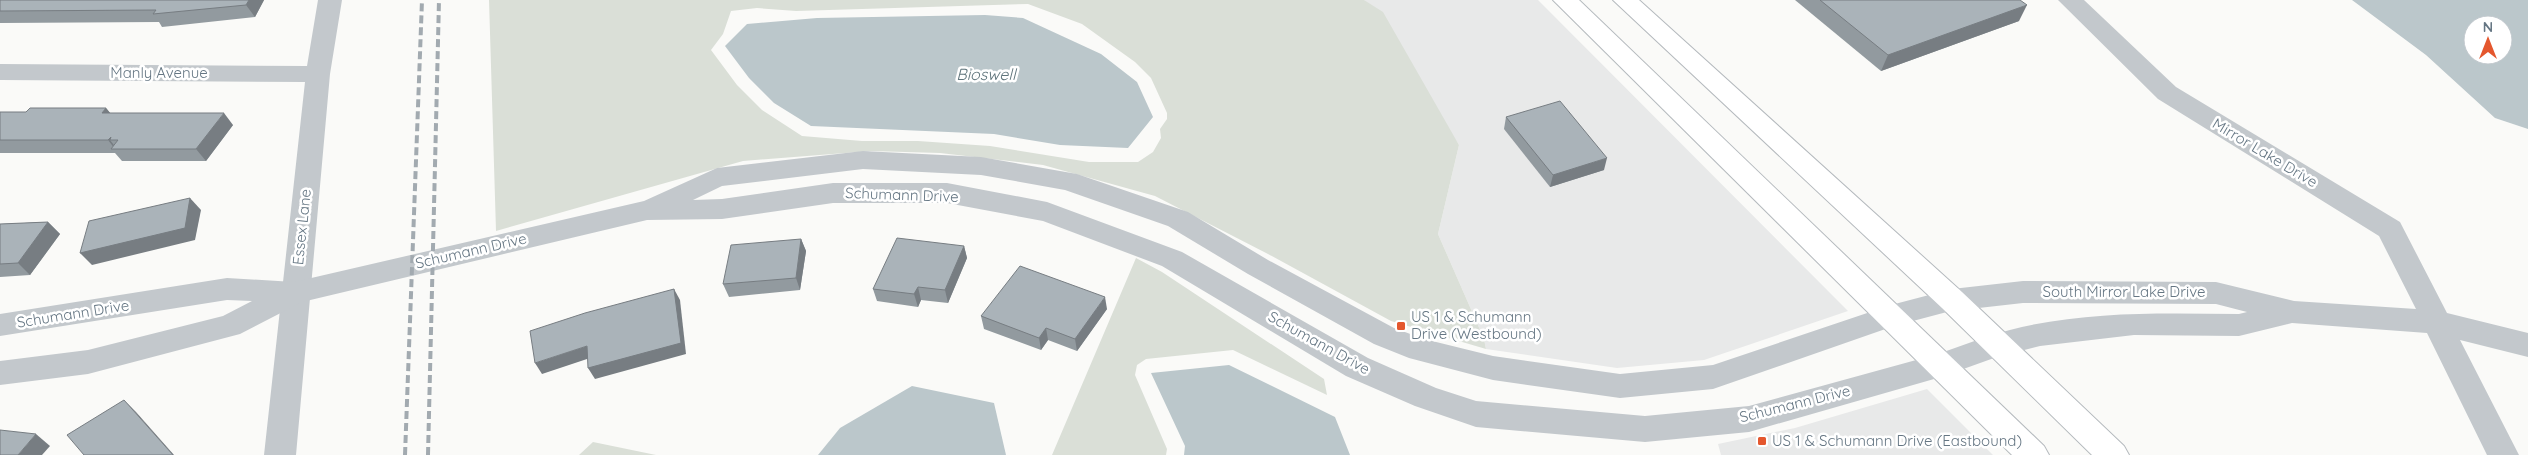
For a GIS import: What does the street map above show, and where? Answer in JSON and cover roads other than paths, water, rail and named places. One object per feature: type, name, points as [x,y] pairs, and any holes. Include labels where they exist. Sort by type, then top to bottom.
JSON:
[{"type":"main road","points":[[1565,0],[2033,455]]},
{"type":"main road","points":[[1625,0],[1952,300],[2114,455]]},
{"type":"street","name":"Essex Lane","points":[[280,455],[318,74],[330,0]]},
{"type":"street","name":"Mirror Lake Drive","points":[[2070,0],[2167,93],[2390,229],[2504,455]]},
{"type":"street","name":"Manly Avenue","points":[[0,72],[318,74]]},
{"type":"street","name":"Schumann Drive","points":[[0,373],[88,362],[230,326],[295,293],[647,210],[717,177],[864,160],[981,166],[1068,182],[1178,219],[1258,267],[1384,336],[1420,350],[1493,368],[1620,386],[1713,377],[1891,316],[1952,300]]},
{"type":"street","name":"Schumann Drive","points":[[647,210],[722,209],[832,193],[947,193],[1047,212],[1172,259],[1357,367],[1426,397],[1476,414],[1645,429],[1749,419],[1941,365],[1997,345]]},
{"type":"street","name":"Schumann Drive","points":[[0,325],[227,289],[295,293]]},
{"type":"street","name":"South Mirror Lake Drive","points":[[1952,300],[2023,292],[2216,293],[2294,312],[2436,322],[2528,345]]},
{"type":"street","name":"South Mirror Lake Drive","points":[[1997,345],[2040,334],[2134,324],[2239,325],[2294,312]]},
{"type":"water","points":[[2352,0],[2528,0],[2528,129],[2495,118],[2426,55]]},
{"type":"water","name":"Bioswell","points":[[985,15],[1023,18],[1101,54],[1137,82],[1153,117],[1128,148],[1060,145],[994,134],[811,126],[774,103],[749,78],[725,46],[747,24],[817,18]]},
{"type":"water","points":[[1229,365],[1335,417],[1350,455],[1184,455],[1185,446],[1151,373]]},
{"type":"water","points":[[912,386],[994,403],[1006,455],[818,455],[840,428]]},
{"type":"railway","points":[[405,455],[422,0]]},
{"type":"railway","points":[[428,455],[439,0]]},
{"type":"place","name":"US 1 & Schumann Drive (Westbound)","points":[[1401,326]]},
{"type":"place","name":"US 1 & Schumann Drive (Eastbound)","points":[[1762,441]]}]
